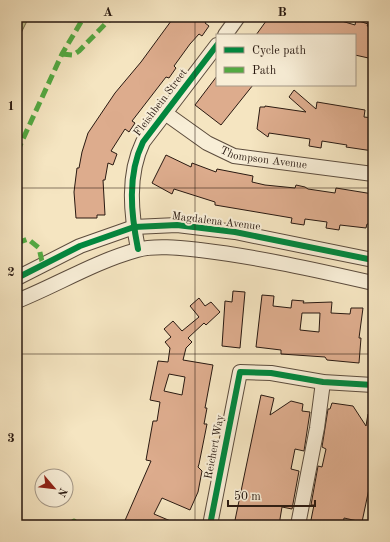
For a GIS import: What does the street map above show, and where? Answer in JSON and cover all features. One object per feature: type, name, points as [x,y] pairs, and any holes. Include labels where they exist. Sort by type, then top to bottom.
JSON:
[{"type":"street","points":[[226,34],[238,17]]},
{"type":"street","name":"Fleishbein Street","points":[[138,249],[134,227],[132,184],[137,155],[143,142],[216,46]]},
{"type":"street","name":"Thompson Avenue","points":[[165,113],[207,142],[234,156],[373,174]]},
{"type":"street","name":"Magdalena Avenue","points":[[17,278],[80,246],[134,227],[177,225],[235,232],[373,260]]},
{"type":"street","points":[[17,302],[41,292],[89,267],[138,249],[177,247],[231,253],[373,283]]},
{"type":"street","name":"Reichert Way","points":[[210,525],[240,372],[271,372],[323,382]]},
{"type":"street","points":[[298,525],[317,428],[323,382],[373,386]]},
{"type":"green space","points":[[17,17],[29,17],[17,41]]},
{"type":"building","points":[[174,17],[209,17],[205,23],[209,26],[202,36],[199,34],[190,44],[174,66],[176,68],[169,78],[166,77],[132,121],[135,123],[129,132],[125,129],[111,151],[117,154],[113,165],[108,163],[105,180],[103,180],[105,215],[97,215],[97,218],[76,218],[74,192],[77,168],[79,168],[88,133],[115,93],[141,62]]},
{"type":"building","points":[[269,17],[328,17],[355,25],[356,20],[368,24],[367,26],[373,27],[373,59],[356,55],[356,34],[257,34]]},
{"type":"building","points":[[216,77],[216,86],[252,86],[221,125],[195,105]]},
{"type":"building","points":[[294,90],[316,109],[317,102],[365,110],[364,117],[373,118],[373,151],[346,147],[347,145],[322,141],[321,148],[309,146],[310,139],[269,133],[268,137],[257,129],[260,107],[265,106],[306,112],[289,97]]},
{"type":"building","points":[[166,155],[191,167],[192,163],[216,172],[217,169],[253,176],[252,182],[265,185],[295,188],[296,185],[308,189],[335,193],[336,188],[373,194],[373,224],[367,224],[366,228],[340,225],[339,230],[326,228],[327,222],[305,219],[304,225],[291,223],[292,218],[215,205],[215,202],[174,189],[172,194],[152,183]]},
{"type":"building","points":[[233,291],[245,292],[240,348],[222,346],[225,301],[232,302]]},
{"type":"building","points":[[262,295],[274,296],[273,306],[291,308],[292,300],[304,301],[303,303],[332,302],[331,313],[350,314],[351,308],[363,308],[359,338],[361,338],[359,363],[327,360],[325,357],[281,354],[281,350],[256,347]],"holes":[[[302,313],[320,313],[319,332],[300,330]]]},
{"type":"building","points":[[199,298],[205,306],[211,302],[220,312],[206,325],[204,323],[188,338],[192,342],[186,348],[183,360],[213,365],[205,408],[207,408],[204,424],[207,424],[198,467],[202,471],[198,492],[190,510],[162,498],[154,514],[180,525],[123,525],[151,461],[146,460],[153,421],[157,421],[160,402],[150,400],[158,361],[168,362],[170,348],[165,342],[171,337],[164,329],[173,321],[182,331],[199,317],[190,306]],"holes":[[[169,374],[185,377],[182,395],[164,391]]]},
{"type":"building","points":[[261,395],[274,398],[270,415],[291,401],[303,404],[302,411],[310,412],[304,451],[295,449],[291,469],[299,471],[292,509],[282,507],[279,525],[234,525]]},
{"type":"building","points":[[332,403],[353,406],[366,426],[368,414],[373,414],[373,461],[370,484],[362,522],[344,518],[343,525],[310,525],[314,505],[311,505],[318,466],[322,467],[326,449],[322,447],[328,409],[330,409]]},
{"type":"marked path","points":[[17,152],[62,54],[84,17]]},
{"type":"marked path","points":[[62,54],[73,55],[79,51],[112,17]]},
{"type":"marked path","points":[[17,243],[28,239],[39,248],[43,266]]},
{"type":"marked path","points":[[69,525],[74,521],[79,525]]},
{"type":"cycle path","points":[[138,249],[132,208],[132,195],[134,168],[143,142],[216,46]]},
{"type":"cycle path","points":[[17,278],[80,246],[134,227],[177,225],[235,232],[373,260]]},
{"type":"cycle path","points":[[210,525],[240,372],[271,373],[323,382],[373,385]]}]
